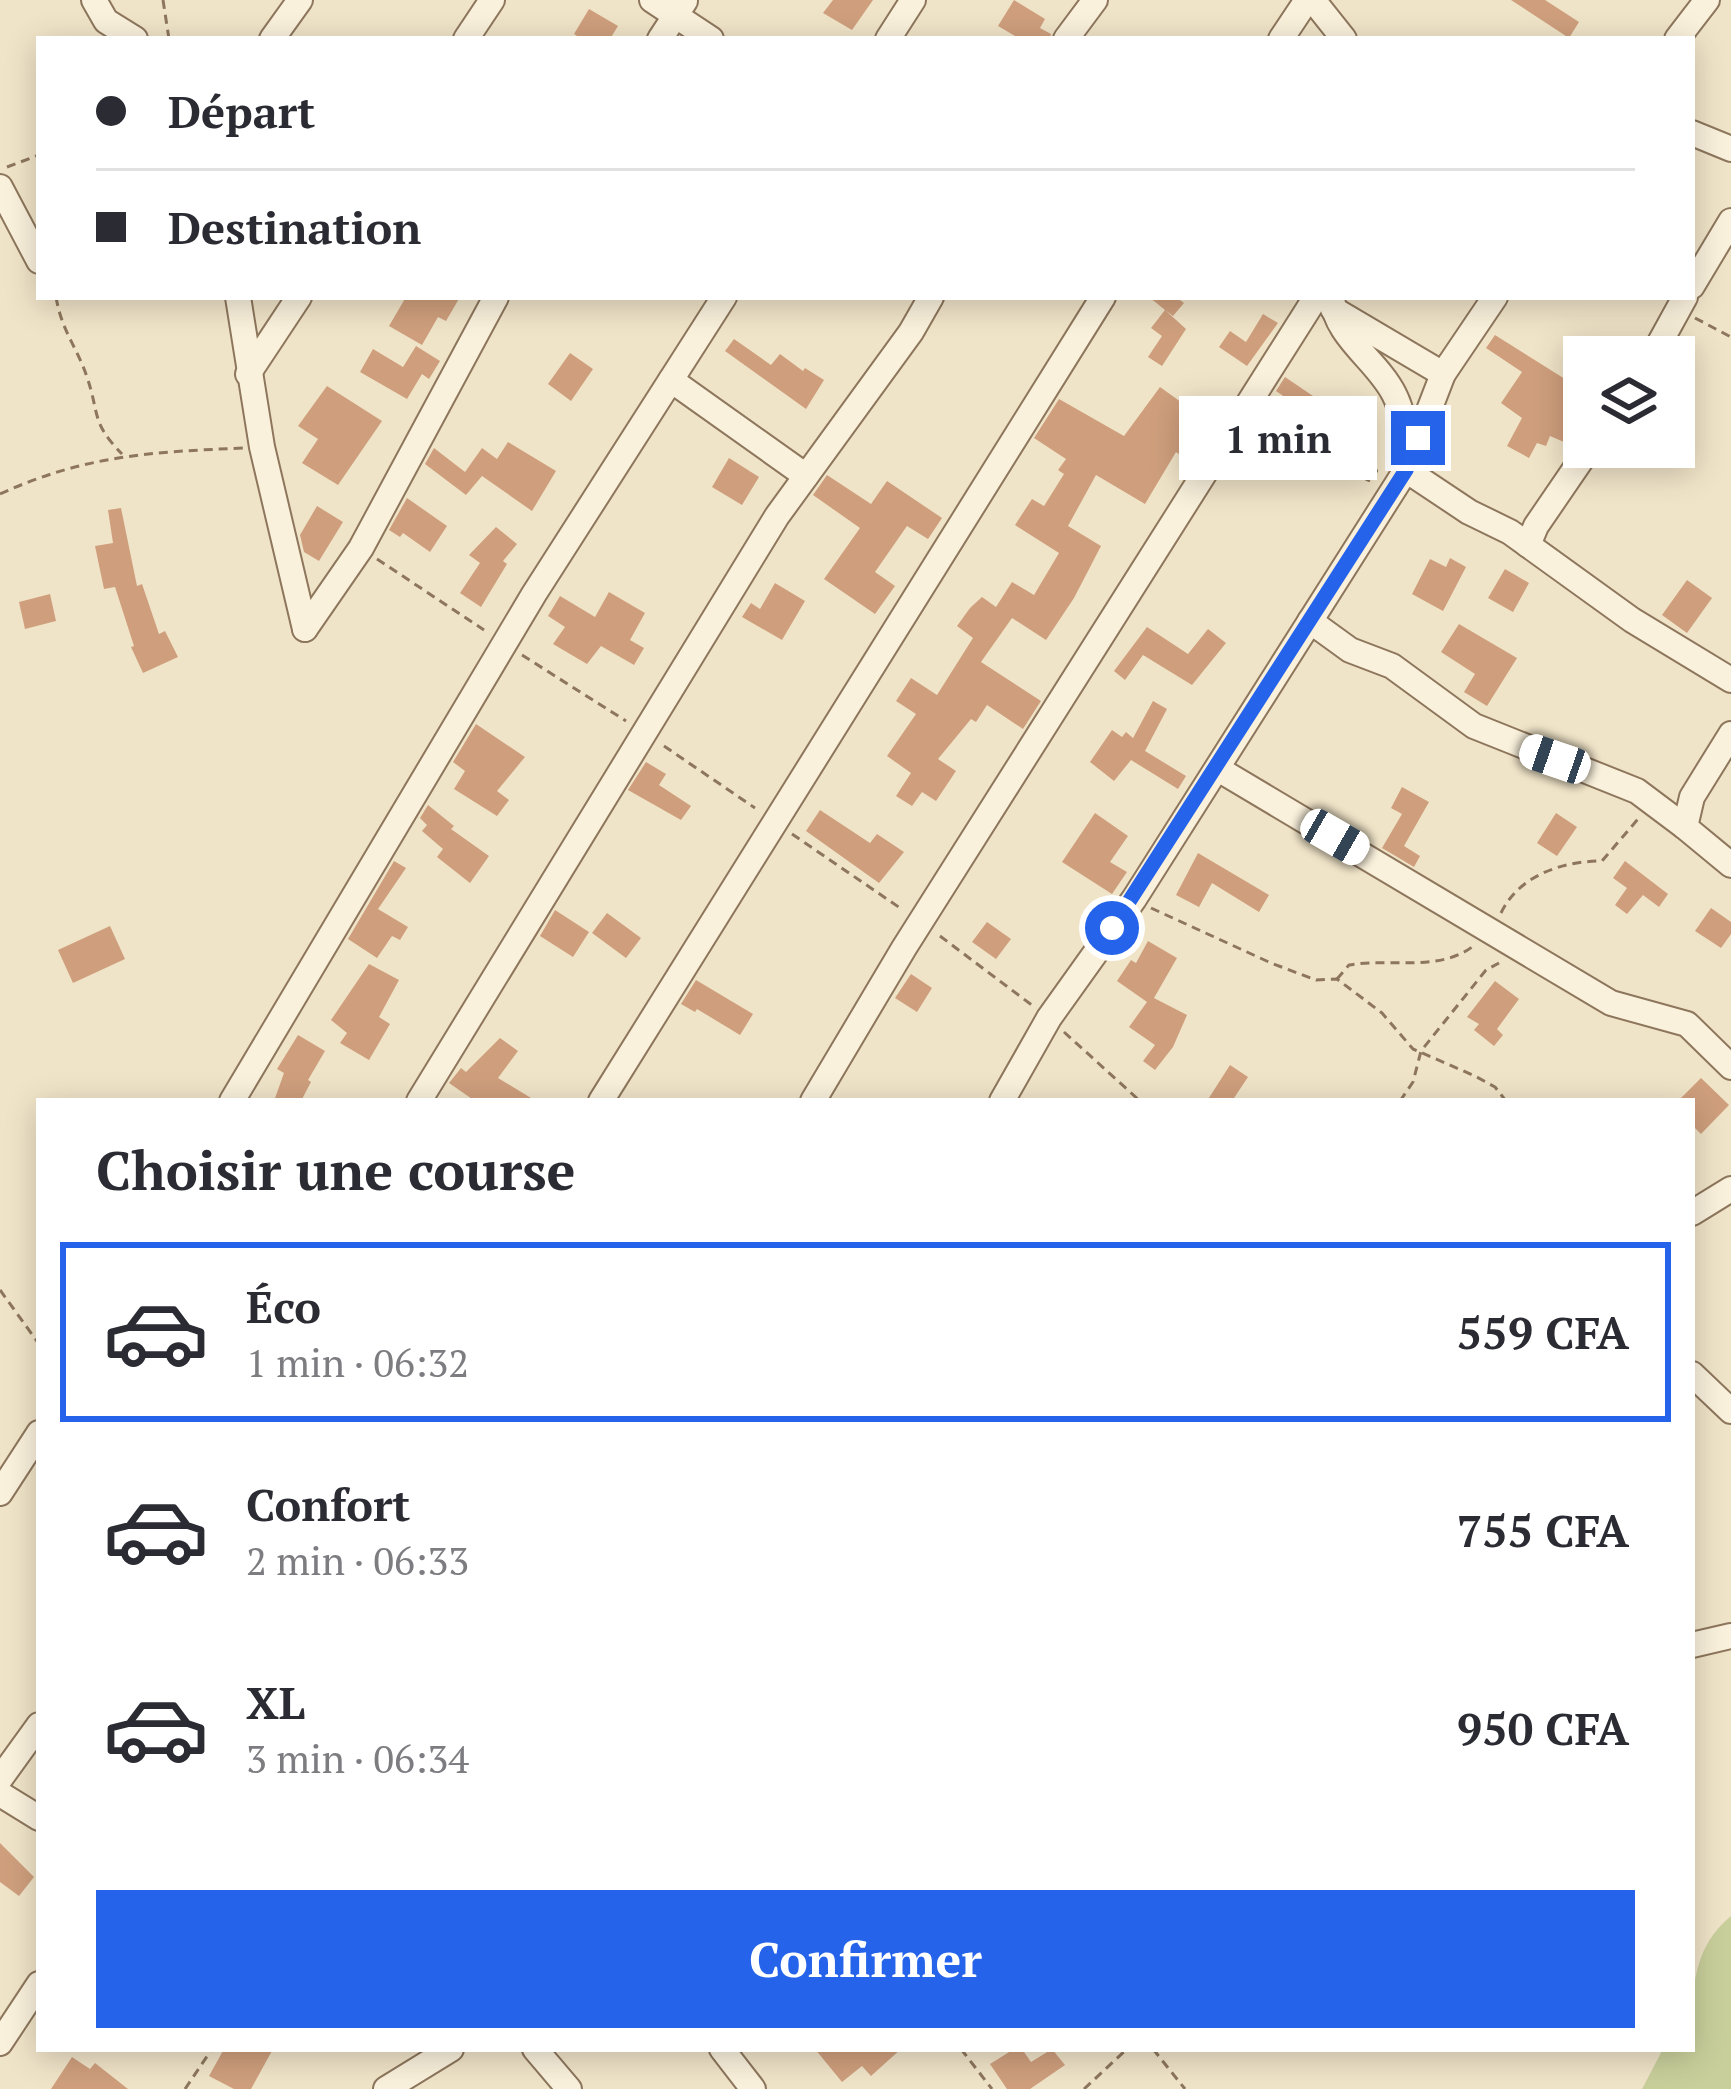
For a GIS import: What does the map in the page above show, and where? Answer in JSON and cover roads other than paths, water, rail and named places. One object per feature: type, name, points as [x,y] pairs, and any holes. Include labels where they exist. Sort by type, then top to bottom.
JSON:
[{"type":"street","points":[[94,0],[106,21],[130,36]]},
{"type":"street","points":[[274,36],[300,0]]},
{"type":"street","points":[[468,36],[492,0]]},
{"type":"street","points":[[652,0],[681,7],[708,36]]},
{"type":"street","points":[[890,36],[913,0]]},
{"type":"street","points":[[1068,36],[1095,0]]},
{"type":"street","points":[[1284,36],[1310,0],[1341,36]]},
{"type":"street","points":[[1679,36],[1708,0]]},
{"type":"street","points":[[662,36],[681,7]]},
{"type":"street","points":[[1695,134],[1731,149]]},
{"type":"street","points":[[0,187],[36,255]]},
{"type":"street","points":[[1695,281],[1731,221]]},
{"type":"street","points":[[238,300],[262,447],[305,629],[361,548],[494,300]]},
{"type":"street","points":[[248,374],[297,300]]},
{"type":"street","points":[[234,1098],[534,594],[722,300]]},
{"type":"street","points":[[421,1098],[777,516],[929,300]]},
{"type":"street","points":[[603,1098],[1101,300]]},
{"type":"street","points":[[1324,300],[1442,374]]},
{"type":"street","points":[[815,1098],[904,948],[1232,429],[1324,300]]},
{"type":"street","points":[[1324,300],[1395,395],[1407,436],[1404,471]]},
{"type":"street","points":[[1004,1098],[1049,1018],[1218,769],[1404,471],[1442,374],[1493,300]]},
{"type":"street","points":[[1663,336],[1680,304]]},
{"type":"street","points":[[671,380],[806,476]]},
{"type":"street","points":[[1528,545],[1576,468]]},
{"type":"street","points":[[1404,471],[1528,545],[1632,620],[1731,680]]},
{"type":"street","points":[[1310,621],[1350,650],[1391,666],[1474,726],[1637,791],[1731,865]]},
{"type":"street","points":[[1685,827],[1692,796],[1731,734]]},
{"type":"street","points":[[1218,769],[1611,1003],[1687,1024],[1731,1067]]},
{"type":"street","points":[[1695,1212],[1731,1189]]},
{"type":"street","points":[[1695,1377],[1731,1411]]},
{"type":"street","points":[[0,1493],[36,1438]]},
{"type":"street","points":[[1695,1643],[1731,1636]]},
{"type":"street","points":[[0,1779],[36,1729]]},
{"type":"street","points":[[0,1794],[36,1816]]},
{"type":"street","points":[[0,2043],[36,1989]]},
{"type":"street","points":[[386,2089],[438,2052]]},
{"type":"street","points":[[538,2052],[569,2089]]},
{"type":"street","points":[[724,2052],[753,2089]]}]
